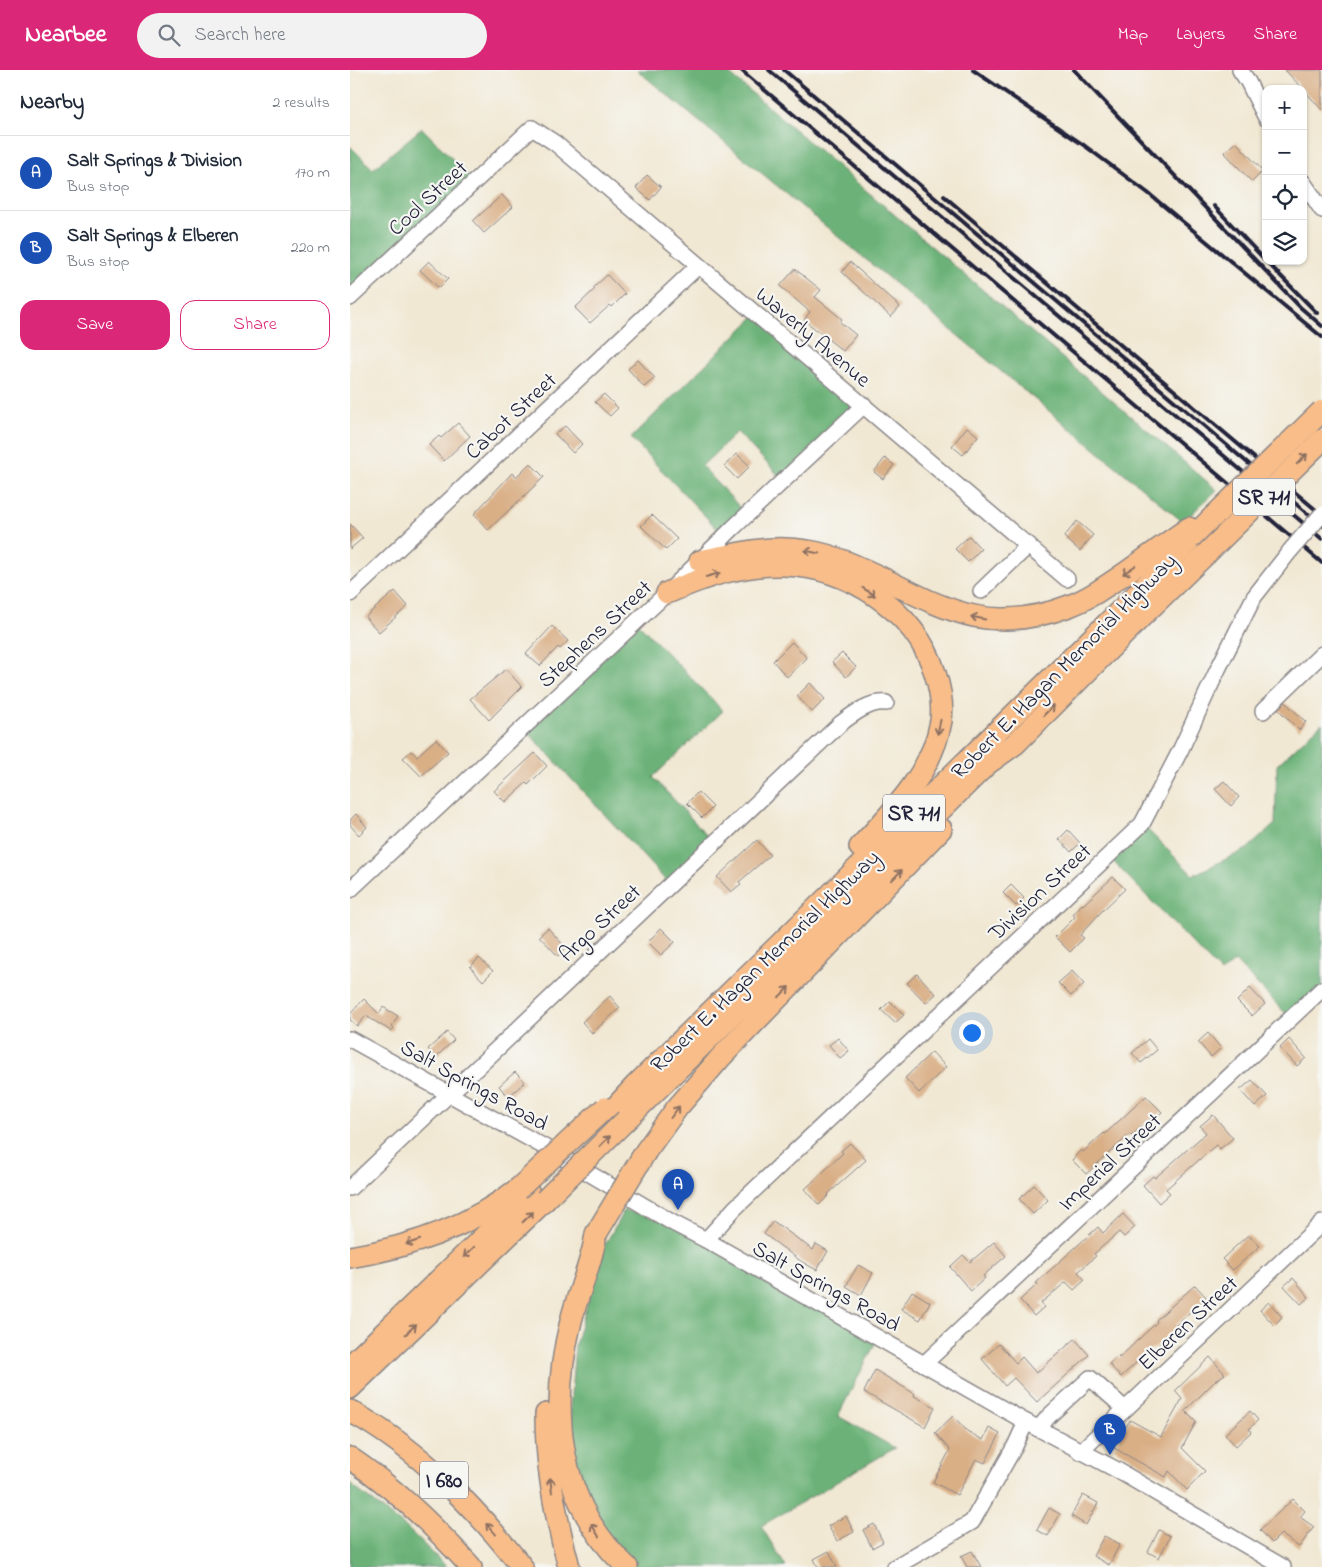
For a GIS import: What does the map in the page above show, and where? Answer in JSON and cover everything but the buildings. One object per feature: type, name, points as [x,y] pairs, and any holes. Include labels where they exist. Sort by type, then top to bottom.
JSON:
[{"type":"highway","name":"SR 711","points":[[1193,542],[1194,524],[1213,517],[1322,411]]},
{"type":"highway","name":"Robert E. Hagan Memorial Highway","points":[[614,1113],[636,1085],[1193,542],[1322,440]]},
{"type":"highway","points":[[700,561],[766,548],[808,551],[842,560],[953,612],[983,619],[1019,620],[1070,606],[1193,542]]},
{"type":"highway","name":"Robert E. Hagan Memorial Highway","points":[[1015,744],[1142,616],[1193,542]]},
{"type":"highway","points":[[667,593],[702,578],[745,567],[786,565],[815,569],[829,573],[867,590],[893,609],[909,625],[924,645],[933,665],[941,699],[941,720],[930,756],[913,786],[847,861],[837,888]]},
{"type":"highway","points":[[350,1388],[363,1360],[614,1113],[987,764],[1015,744]]},
{"type":"highway","points":[[569,1567],[552,1493],[548,1458],[546,1404],[551,1358],[560,1312],[584,1246],[596,1234],[646,1150],[677,1108],[716,1062],[996,772],[1015,744]]},
{"type":"highway","points":[[350,1257],[393,1249],[449,1230],[486,1211],[531,1194],[614,1113]]},
{"type":"highway","points":[[596,1234],[594,1250],[582,1282],[566,1341],[560,1392],[560,1435],[570,1477],[583,1508],[600,1537],[627,1567]]},
{"type":"highway","name":"I 680","points":[[350,1411],[367,1420],[402,1446],[460,1495],[499,1537],[522,1567]]},
{"type":"highway","name":"I 680","points":[[350,1458],[421,1515],[471,1567]]},
{"type":"highway","points":[[350,1474],[407,1520],[456,1567]]},
{"type":"street","points":[[1240,70],[1262,110]]},
{"type":"street","name":"Waverly Avenue","points":[[532,128],[555,143],[1067,579]]},
{"type":"street","name":"Cool Street","points":[[350,298],[532,128]]},
{"type":"street","points":[[1307,187],[1320,204]]},
{"type":"street","name":"Cabot Street","points":[[350,594],[698,266]]},
{"type":"street","name":"Stephens Street","points":[[350,890],[667,593],[864,405]]},
{"type":"street","name":"Division Street","points":[[706,1240],[735,1208],[1142,824],[1180,751],[1254,597],[1322,514]]},
{"type":"street","points":[[981,591],[1029,546]]},
{"type":"street","points":[[1264,711],[1322,654]]},
{"type":"street","name":"Argo Street","points":[[350,1188],[840,724],[859,710],[878,702],[886,703]]},
{"type":"street","name":"Imperial Street","points":[[924,1364],[1322,989]]},
{"type":"street","name":"Salt Springs Road","points":[[350,1039],[548,1149],[673,1223],[1032,1426],[1116,1470],[1280,1566]]},
{"type":"street","name":"Elberen Street","points":[[1080,1452],[1322,1224]]},
{"type":"street","points":[[896,1567],[972,1522],[1014,1446],[1032,1426],[1049,1416],[1090,1378],[1125,1409]]},
{"type":"green space","points":[[637,70],[725,70],[1217,490],[1183,522]]},
{"type":"green space","points":[[422,128],[475,182],[350,298],[350,146],[373,169]]},
{"type":"green space","points":[[756,315],[864,405],[784,481],[737,432],[702,466],[747,515],[724,536],[631,438]]},
{"type":"green space","points":[[637,622],[723,711],[653,777],[714,843],[670,885],[524,728]]},
{"type":"green space","points":[[1322,723],[1322,989],[1291,1019],[1235,961],[1221,973],[1108,856],[1142,824],[1193,875],[1247,849],[1275,824],[1277,765]]},
{"type":"green space","points":[[624,1210],[673,1223],[878,1338],[838,1416],[895,1448],[761,1526],[786,1567],[637,1567],[606,1534],[574,1464],[570,1409],[575,1345],[604,1247]]},
{"type":"green space","points":[[350,1484],[408,1529],[447,1567],[350,1567]]},
{"type":"railway","points":[[741,70],[1322,563]]},
{"type":"railway","points":[[769,70],[1322,539]]},
{"type":"railway","points":[[784,70],[1322,526]]},
{"type":"railway","points":[[973,70],[1085,146],[1148,193],[1322,337]]},
{"type":"railway","points":[[1074,70],[1300,307],[1322,326]]},
{"type":"railway","points":[[944,196],[1322,515]]},
{"type":"railway","points":[[1214,206],[1262,257]]},
{"type":"railway","points":[[1270,265],[1317,313]]},
{"type":"place","name":"Salt Springs & Division","points":[[678,1210]]},
{"type":"place","name":"Salt Springs & Elberen","points":[[1110,1455]]}]
